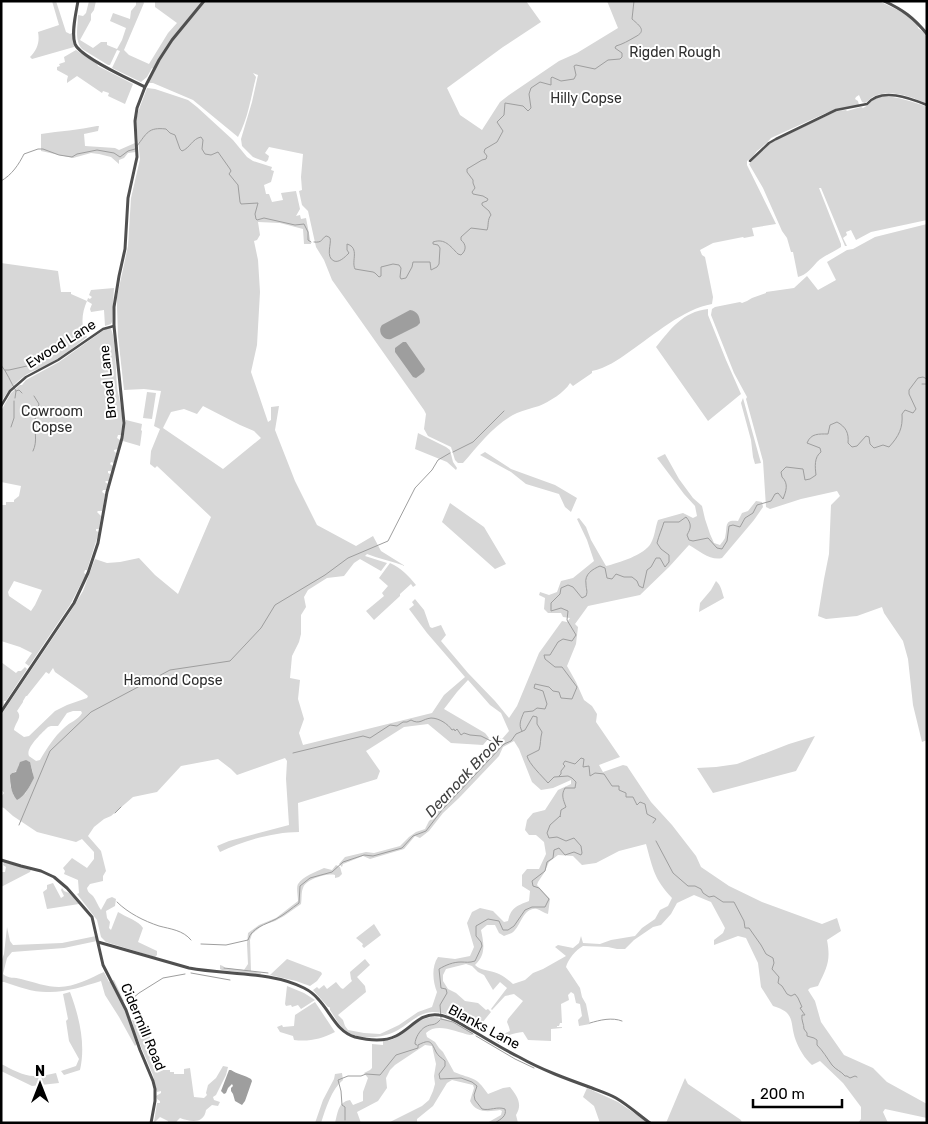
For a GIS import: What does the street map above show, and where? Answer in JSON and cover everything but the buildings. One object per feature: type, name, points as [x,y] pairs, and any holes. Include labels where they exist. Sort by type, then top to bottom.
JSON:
[{"type":"street","points":[[78,1],[74,35],[77,48],[100,64],[145,86]]},
{"type":"street","name":"Broad Lane","points":[[1,712],[74,604],[95,553],[107,492],[124,424],[114,326],[115,299],[125,249],[128,198],[136,164],[137,148],[134,121],[145,86],[159,60],[172,40],[204,1]]},
{"type":"street","points":[[884,1],[907,14],[927,34]]},
{"type":"street","points":[[750,161],[769,142],[836,110],[867,104],[879,96],[898,97],[927,106]]},
{"type":"street","name":"Ewood Lane","points":[[1,406],[14,387],[26,377],[58,360],[103,328],[114,326]]},
{"type":"street","name":"Cidermill Road","points":[[1,860],[41,871],[60,882],[92,917],[104,965],[126,1010],[153,1080],[155,1101],[151,1123]]},
{"type":"street","name":"Blanks Lane","points":[[98,942],[203,971],[274,978],[289,982],[314,994],[340,1029],[356,1037],[391,1038],[420,1018],[431,1015],[444,1016],[520,1058],[616,1098],[650,1123]]},
{"type":"green space","points":[[52,1],[56,1],[66,32],[72,33],[74,47],[32,59],[30,57],[36,49],[38,32],[59,25]]},
{"type":"green space","points":[[89,1],[96,1],[91,14],[91,20],[80,40],[93,48],[101,42],[107,42],[107,45],[117,49],[126,28],[110,21],[113,13],[130,19],[131,11],[136,5],[136,1],[143,1],[144,3],[124,50],[129,55],[149,64],[168,33],[177,23],[155,7],[155,1],[526,1],[541,22],[447,88],[460,115],[482,130],[500,102],[509,95],[559,61],[577,53],[618,28],[607,1],[879,1],[904,13],[917,23],[918,28],[927,35],[927,104],[908,97],[887,93],[874,97],[865,103],[862,102],[859,95],[855,99],[859,105],[826,113],[771,138],[747,161],[747,165],[776,224],[752,228],[754,236],[713,243],[700,250],[705,257],[713,297],[712,304],[690,311],[616,361],[592,371],[592,373],[573,386],[570,383],[561,393],[547,402],[509,417],[488,435],[463,463],[458,463],[455,460],[451,447],[428,436],[424,429],[426,414],[424,410],[332,280],[324,260],[316,247],[308,211],[302,205],[299,191],[302,190],[303,154],[269,147],[265,153],[269,156],[266,162],[253,157],[242,146],[241,139],[258,75],[253,73],[256,77],[251,100],[238,137],[193,100],[153,83],[148,83],[155,70],[152,68],[147,77],[141,82],[112,68],[120,51],[117,50],[110,65],[108,65],[82,49],[77,37],[78,15],[83,16],[86,13]]},
{"type":"green space","points":[[76,50],[98,66],[133,84],[125,104],[108,96],[109,93],[103,91],[102,93],[77,76],[67,83],[68,76],[57,70],[57,67],[65,62],[64,57]]},
{"type":"green space","name":"Hamond Copse","points":[[147,88],[188,100],[233,140],[247,157],[272,167],[271,170],[274,171],[271,182],[264,185],[266,194],[269,194],[272,202],[283,200],[281,193],[296,191],[300,209],[296,216],[300,215],[301,219],[306,218],[311,244],[304,244],[303,229],[280,223],[258,222],[260,235],[254,241],[258,260],[260,292],[257,345],[251,372],[268,422],[271,420],[271,407],[279,406],[275,430],[295,481],[317,525],[356,546],[373,536],[381,551],[405,566],[367,554],[365,556],[387,563],[381,571],[360,559],[354,563],[344,576],[327,578],[308,590],[304,597],[306,607],[301,615],[301,634],[292,656],[290,678],[300,680],[298,699],[304,719],[299,733],[303,745],[432,713],[444,695],[465,677],[409,609],[414,605],[412,602],[415,599],[424,610],[430,627],[441,625],[446,635],[441,641],[509,718],[517,706],[539,653],[562,621],[567,622],[570,618],[563,617],[561,613],[548,613],[544,609],[545,598],[539,595],[540,592],[549,595],[557,592],[561,581],[573,578],[594,561],[577,519],[579,518],[586,527],[606,566],[631,558],[648,547],[653,538],[658,520],[683,513],[693,518],[697,516],[695,506],[657,458],[665,454],[679,479],[693,498],[702,506],[714,543],[720,545],[723,541],[727,525],[730,521],[738,521],[742,513],[748,511],[756,501],[762,502],[763,507],[754,520],[722,558],[709,557],[689,545],[640,595],[588,606],[575,624],[578,627],[576,644],[567,666],[584,700],[592,706],[597,714],[596,722],[620,757],[599,765],[603,772],[623,765],[627,766],[651,802],[696,856],[701,867],[729,886],[762,902],[822,924],[837,918],[841,931],[827,940],[829,953],[826,969],[818,986],[808,990],[815,1001],[821,1022],[844,1055],[873,1068],[887,1082],[927,1104],[927,1118],[885,1109],[883,1112],[888,1123],[858,1123],[861,1119],[861,1107],[843,1083],[820,1061],[812,1065],[807,1060],[796,1041],[789,1015],[773,1006],[761,987],[758,963],[746,938],[738,936],[714,945],[714,940],[723,933],[725,928],[711,902],[694,895],[677,903],[671,914],[661,925],[653,927],[634,940],[625,949],[583,946],[575,952],[566,967],[580,988],[590,1024],[579,1026],[578,1020],[582,1016],[580,1004],[576,1003],[574,994],[571,992],[568,995],[569,1000],[561,1004],[562,1023],[557,1027],[562,1028],[551,1029],[551,1041],[528,1040],[523,1032],[511,1034],[500,1039],[499,1043],[496,1041],[497,1037],[510,1031],[508,1019],[523,1001],[514,994],[505,996],[492,1010],[507,988],[500,982],[493,990],[484,975],[466,964],[446,969],[443,981],[448,989],[465,1001],[478,1003],[491,1012],[477,1029],[449,1015],[432,1012],[418,1016],[393,1033],[386,1035],[365,1037],[346,1031],[337,1021],[330,1008],[313,990],[317,987],[319,989],[324,985],[327,989],[336,982],[343,989],[352,981],[350,972],[365,959],[370,965],[357,977],[365,986],[366,992],[338,1015],[348,1030],[380,1034],[399,1025],[418,1012],[432,1007],[437,992],[433,975],[434,965],[438,957],[455,959],[470,956],[474,947],[467,923],[472,912],[480,908],[493,911],[504,922],[508,921],[515,908],[529,901],[530,891],[522,886],[522,875],[527,869],[539,869],[546,854],[544,842],[536,835],[529,835],[525,830],[527,820],[533,813],[545,810],[558,790],[571,784],[571,780],[553,788],[541,790],[532,782],[514,741],[503,747],[499,756],[443,813],[429,831],[420,838],[415,836],[404,849],[370,859],[363,856],[343,864],[342,867],[339,864],[345,857],[366,852],[374,853],[400,846],[416,832],[425,829],[442,804],[477,771],[492,753],[495,745],[492,743],[493,738],[502,739],[509,731],[501,713],[490,705],[468,680],[444,709],[485,733],[489,738],[483,745],[451,743],[428,724],[404,727],[366,751],[380,771],[377,779],[298,803],[299,832],[258,838],[220,852],[217,846],[289,825],[286,779],[287,761],[285,758],[237,775],[218,759],[181,766],[157,792],[133,797],[111,816],[94,827],[88,836],[101,851],[106,871],[103,881],[90,884],[87,888],[101,910],[107,899],[112,897],[116,899],[115,906],[106,911],[111,930],[118,912],[132,919],[143,928],[138,942],[157,951],[157,955],[155,957],[106,942],[101,937],[97,920],[77,894],[79,893],[78,880],[64,874],[63,868],[72,858],[87,868],[94,859],[94,852],[82,839],[76,842],[37,832],[1,807],[1,797],[4,793],[1,789],[1,715],[83,591],[95,559],[107,563],[139,558],[155,575],[178,594],[211,517],[157,466],[155,468],[150,464],[151,451],[160,429],[154,426],[161,391],[144,389],[124,390],[118,336],[117,297],[128,246],[131,198],[140,159],[136,121]],"holes":[[[203,406],[254,431],[261,438],[223,469],[163,428],[171,412],[184,409],[197,414]],[[53,668],[55,672],[88,696],[55,711],[29,736],[24,737],[14,730],[19,718],[17,711],[26,696],[46,672],[49,674]],[[73,711],[81,711],[82,713],[57,735],[40,760],[36,761],[29,756],[28,753],[39,736],[48,727],[58,726],[67,713]],[[29,761],[33,771],[33,778],[25,794],[14,796],[10,785],[10,775],[17,771],[19,764]],[[646,844],[658,879],[672,898],[668,906],[660,910],[655,919],[642,928],[635,936],[600,944],[583,943],[581,936],[579,943],[573,948],[558,945],[555,947],[566,956],[533,973],[525,980],[513,984],[501,975],[475,965],[483,953],[481,930],[487,925],[495,925],[499,933],[504,936],[514,931],[523,916],[529,911],[537,909],[548,914],[550,899],[537,885],[549,862],[558,855],[573,856],[582,865],[596,863],[619,851]]]},
{"type":"green space","points":[[882,96],[894,97],[927,107],[927,220],[871,232],[856,240],[851,230],[846,232],[847,235],[843,238],[847,246],[845,246],[821,188],[819,188],[841,247],[822,258],[806,273],[798,277],[793,252],[791,252],[787,238],[749,164],[774,141],[837,111],[863,108]]},
{"type":"green space","points":[[99,126],[98,131],[84,134],[85,146],[115,148],[119,150],[135,143],[136,152],[128,153],[119,160],[119,164],[111,157],[99,154],[91,153],[73,158],[41,151],[41,134]]},
{"type":"green space","points":[[927,224],[927,740],[922,742],[913,705],[908,659],[903,641],[882,607],[857,616],[826,619],[818,616],[829,554],[831,505],[840,496],[837,491],[801,499],[770,509],[766,507],[763,461],[747,397],[734,373],[711,315],[712,309],[715,307],[742,303],[766,292],[794,288],[807,276],[818,290],[836,280],[827,262],[875,237]]},
{"type":"green space","points":[[1,263],[58,271],[61,292],[71,292],[71,294],[87,301],[82,319],[83,329],[87,337],[54,361],[31,372],[18,381],[1,402]]},
{"type":"green space","points":[[114,288],[112,322],[105,326],[104,310],[91,312],[92,304],[87,301],[88,298],[92,297],[89,295],[91,290]]},
{"type":"green space","points":[[708,309],[708,315],[741,394],[708,421],[656,347],[678,322],[691,314]]},
{"type":"green space","name":"Cowroom Copse","points":[[110,327],[115,348],[117,386],[122,416],[121,435],[118,435],[117,438],[120,440],[118,449],[114,450],[116,453],[114,463],[111,462],[110,464],[113,466],[111,471],[108,471],[110,474],[109,481],[105,482],[108,484],[106,490],[102,492],[105,494],[102,511],[97,512],[101,516],[99,529],[96,529],[99,532],[87,570],[84,573],[86,574],[70,605],[29,666],[25,663],[32,653],[1,641],[1,505],[6,505],[6,502],[14,502],[19,496],[21,486],[1,482],[2,409],[11,393],[26,380],[59,362]],"holes":[[[14,581],[42,590],[31,611],[9,596],[8,592]]]},
{"type":"green space","points":[[147,392],[156,393],[152,419],[143,418]]},
{"type":"green space","points":[[743,398],[761,463],[755,464],[753,457],[751,440],[741,403]]},
{"type":"green space","points":[[126,420],[142,424],[140,446],[123,441]]},
{"type":"green space","points":[[418,433],[450,450],[453,462],[457,468],[456,470],[447,462],[415,449]]},
{"type":"green space","points":[[485,452],[511,469],[555,485],[577,498],[571,512],[565,507],[559,494],[526,484],[511,472],[480,455]]},
{"type":"green space","points":[[450,503],[484,527],[506,564],[495,569],[442,522]]},
{"type":"green space","points":[[390,563],[404,572],[416,585],[413,587],[411,584],[374,620],[366,611],[384,596],[382,593],[388,586],[379,578]]},
{"type":"green space","points":[[716,581],[724,598],[699,612],[700,603]]},
{"type":"green space","points":[[1,662],[16,673],[25,667],[27,669],[1,708]]},
{"type":"green space","points":[[815,736],[796,771],[713,793],[697,768],[737,764]]},
{"type":"green space","points":[[4,862],[31,870],[1,887],[1,872],[5,872],[6,867],[3,865]]},
{"type":"green space","points":[[336,865],[340,867],[342,874],[339,877],[335,878],[335,875],[327,875],[317,877],[308,882],[302,890],[301,904],[275,921],[263,925],[252,934],[250,940],[251,971],[261,973],[260,975],[220,969],[220,965],[225,968],[244,970],[248,964],[248,933],[259,925],[276,918],[298,901],[297,886],[300,881],[324,868],[332,870]]},
{"type":"green space","points":[[53,883],[61,898],[64,896],[62,888],[79,904],[47,909],[43,892],[47,889],[47,885]]},
{"type":"green space","points":[[374,924],[381,935],[364,948],[363,944],[356,938]]},
{"type":"green space","points":[[7,927],[10,941],[13,945],[62,943],[96,936],[97,941],[64,948],[12,952],[7,958],[3,974],[45,985],[65,987],[77,984],[104,972],[109,982],[114,980],[124,1001],[121,1003],[127,1014],[137,1044],[135,1046],[105,995],[101,981],[56,992],[39,992],[1,982],[1,962],[4,954]]},
{"type":"green space","points":[[287,959],[322,974],[310,986],[270,975]]},
{"type":"green space","points":[[287,986],[315,1000],[301,1009],[298,1005],[286,1006]]},
{"type":"green space","points":[[70,992],[81,1030],[82,1060],[80,1070],[64,1075],[61,1071],[76,1066],[79,1059],[69,1041],[66,1021],[68,1019],[63,994]]},
{"type":"green space","points":[[315,1002],[335,1032],[305,1041],[294,1040],[293,1036],[280,1032],[277,1027],[282,1025],[283,1027],[294,1026],[295,1015]]},
{"type":"green space","points":[[431,1017],[448,1020],[473,1033],[470,1035],[436,1028],[426,1033],[427,1037],[435,1042],[443,1052],[454,1072],[477,1081],[488,1094],[510,1087],[517,1097],[519,1104],[516,1115],[518,1123],[487,1123],[501,1115],[502,1111],[482,1111],[475,1108],[470,1101],[474,1088],[473,1085],[452,1080],[447,1083],[433,1106],[417,1119],[417,1123],[388,1123],[422,1106],[429,1100],[435,1084],[436,1064],[432,1046],[425,1045],[390,1070],[386,1078],[387,1088],[378,1101],[357,1112],[361,1123],[335,1123],[339,1108],[343,1103],[350,1100],[353,1105],[363,1101],[363,1092],[368,1078],[364,1073],[372,1068],[372,1044],[383,1045],[383,1041],[394,1039],[419,1021]]},
{"type":"green space","points":[[132,1020],[149,1033],[157,1070],[170,1070],[174,1074],[184,1074],[184,1069],[190,1068],[194,1097],[204,1098],[207,1095],[208,1085],[216,1078],[223,1066],[228,1067],[216,1095],[213,1097],[214,1100],[220,1102],[218,1106],[212,1105],[206,1110],[203,1118],[196,1121],[180,1118],[176,1123],[168,1123],[168,1121],[160,1117],[154,1122],[157,1103],[160,1103],[156,1096],[161,1091],[157,1092],[156,1090],[153,1075],[134,1030]]},
{"type":"green space","points":[[1,1064],[32,1076],[56,1073],[59,1083],[32,1086],[1,1071]]},
{"type":"green space","points":[[342,1073],[343,1080],[332,1094],[321,1123],[315,1123],[335,1074]]},
{"type":"green space","points":[[685,1078],[688,1084],[741,1120],[742,1123],[666,1123]]},
{"type":"green space","points":[[587,1088],[618,1102],[646,1121],[644,1123],[600,1123],[594,1106],[583,1097]]},
{"type":"shaded area","points":[[410,310],[418,314],[420,323],[417,326],[391,339],[383,337],[380,330],[382,325]]},
{"type":"shaded area","points":[[406,342],[425,369],[416,378],[413,377],[395,352],[395,348]]},
{"type":"shaded area","points":[[26,760],[30,762],[34,778],[25,793],[17,800],[11,788],[10,775],[16,772],[20,762]]},
{"type":"shaded area","points":[[229,1070],[252,1081],[242,1105],[235,1101],[231,1091],[232,1084],[226,1093],[224,1094],[221,1091]]},
{"type":"waterway","points":[[314,242],[320,241],[326,236],[330,238],[330,256],[334,261],[342,259],[349,253],[347,244],[351,246],[354,252],[355,269],[373,272],[379,277],[381,276],[381,267],[393,264],[399,265],[401,268],[401,279],[406,278],[413,262],[430,262],[431,270],[437,267],[439,264],[440,248],[438,245],[433,244],[433,242],[444,242],[461,255],[465,247],[461,237],[471,228],[487,230],[491,215],[482,205],[488,199],[473,194],[472,192],[475,188],[467,169],[486,159],[485,149],[497,142],[503,131],[497,122],[504,115],[505,103],[523,106],[528,111],[531,108],[529,94],[531,88],[540,82],[551,85],[552,77],[561,81],[574,79],[576,75],[574,66],[576,65],[595,69],[608,60],[620,59],[622,53],[615,48],[616,46],[641,33],[640,26],[632,19],[634,1]]},
{"type":"waterway","points":[[137,146],[148,132],[155,129],[166,129],[175,135],[182,151],[201,137],[203,140],[202,149],[205,154],[211,155],[218,152],[230,169],[229,174],[238,185],[241,204],[258,203],[255,214],[257,220],[264,218],[295,225],[304,224],[308,232],[308,240],[311,242]]},
{"type":"waterway","points":[[1,181],[15,169],[24,154],[38,149],[72,157],[77,154],[97,150],[114,153],[120,157],[128,151],[135,149]]},
{"type":"waterway","points":[[5,370],[36,364],[41,361]]},
{"type":"waterway","points":[[1,365],[16,391],[15,398]]},
{"type":"waterway","name":"Deanoak Brook","points":[[522,731],[520,724],[524,712],[533,711],[537,708],[545,709],[547,704],[543,691],[534,688],[535,684],[549,687],[553,691],[559,692],[561,698],[572,699],[577,687],[562,667],[555,667],[545,659],[544,655],[550,655],[558,642],[563,639],[572,641],[576,635],[567,620],[568,611],[561,608],[551,611],[551,603],[560,594],[561,588],[568,585],[573,587],[582,598],[586,596],[586,577],[592,570],[600,566],[605,568],[607,578],[612,579],[616,574],[632,577],[643,588],[647,570],[656,558],[660,558],[665,567],[669,562],[669,555],[657,543],[664,522],[679,522],[686,517],[690,524],[687,535],[689,540],[708,538],[717,548],[722,549],[727,541],[729,526],[740,527],[745,518],[753,513],[757,505],[771,501],[775,494],[778,493],[783,499],[786,485],[781,472],[786,467],[803,469],[805,480],[816,475],[816,459],[821,452],[820,448],[807,443],[811,437],[828,434],[830,425],[837,422],[843,426],[848,436],[848,443],[852,447],[857,446],[866,436],[869,437],[870,444],[874,448],[883,445],[889,447],[900,432],[902,414],[905,410],[913,413],[916,409],[909,390],[918,378],[923,377],[927,379]]},
{"type":"waterway","name":"Deanoak Brook","points":[[922,384],[927,384]]},
{"type":"waterway","points":[[16,391],[19,390],[22,393]]},
{"type":"waterway","points":[[33,451],[36,440],[35,417],[39,404],[34,396]]},
{"type":"waterway","points":[[11,427],[14,418],[14,401]]},
{"type":"waterway","points":[[453,452],[473,442],[504,411]]},
{"type":"waterway","points":[[19,825],[50,751],[91,712],[170,670],[230,661],[261,628],[275,605],[325,575],[348,558],[388,541],[415,488],[432,470],[438,460],[450,453]]},
{"type":"waterway","name":"Deanoak Brook","points":[[201,944],[226,945],[248,940],[256,929],[279,917],[299,903],[300,886],[310,878],[332,872],[343,862],[364,855],[373,856],[402,848],[413,836],[426,831],[442,810],[504,744],[511,741],[516,734],[525,730],[533,716],[537,717],[537,724],[542,732],[540,746],[539,750],[527,756],[530,763],[548,783],[554,777],[568,776],[576,782],[575,788],[565,788],[563,797],[566,807],[561,810],[560,817],[550,825],[547,833],[549,838],[557,837],[566,841],[574,838],[581,846],[582,853],[581,855],[574,852],[565,855],[559,848],[554,850],[553,858],[547,862],[545,871],[532,881],[533,886],[539,888],[549,899],[545,907],[532,907],[525,910],[514,926],[508,930],[503,930],[499,921],[488,919],[476,926],[476,936],[482,946],[475,961],[455,963],[439,969],[441,988],[446,989],[447,993],[440,1005],[441,1018]]},
{"type":"waterway","points":[[293,753],[363,736],[370,738],[390,725],[397,726],[411,720],[419,722],[431,718],[443,722],[452,730],[454,729],[455,731],[457,729],[461,735],[464,733],[481,736],[493,742],[497,741],[504,744]]},
{"type":"waterway","points":[[559,776],[565,766],[563,764],[565,761],[575,764],[581,758],[584,759],[583,767],[589,766],[590,776],[595,773],[604,774],[612,786],[619,786],[619,790],[626,793],[626,797],[633,797],[637,805],[640,802],[645,804],[647,814],[656,819],[653,823]]},
{"type":"waterway","points":[[115,813],[121,807]]},
{"type":"waterway","points":[[656,841],[673,873],[688,886],[695,886],[709,897],[714,896],[723,902],[734,902],[744,921],[745,928],[749,928],[766,954],[773,958],[772,969],[779,977],[778,983],[787,994],[791,996],[795,994],[798,998],[802,1007],[800,1008],[805,1015],[802,1015],[802,1019],[807,1036],[817,1040],[817,1045],[835,1068],[845,1076],[850,1078],[857,1077]]},
{"type":"waterway","points":[[117,902],[126,910],[142,919],[180,932],[191,940]]},
{"type":"waterway","points":[[224,968],[268,973]]},
{"type":"waterway","points":[[191,973],[230,980]]},
{"type":"waterway","points":[[127,1003],[163,978],[185,974]]},
{"type":"waterway","points":[[441,1019],[453,1022],[473,1034]]},
{"type":"waterway","points":[[590,1023],[610,1019],[622,1021]]},
{"type":"waterway","points":[[417,1045],[415,1044],[416,1039],[421,1030],[440,1020]]},
{"type":"waterway","points":[[476,1036],[534,1068]]},
{"type":"waterway","points":[[345,1120],[345,1107],[342,1105],[338,1080],[348,1076],[380,1075],[396,1055],[418,1048],[418,1045],[425,1042],[430,1042],[445,1061],[445,1066],[439,1074],[440,1079],[461,1078],[472,1082],[477,1086],[474,1095],[475,1100],[482,1109],[505,1109],[504,1115],[495,1123]]},
{"type":"park label","name":"Rigden Rough","points":[[675,52]]},
{"type":"park label","name":"Hilly Copse","points":[[586,98]]}]
